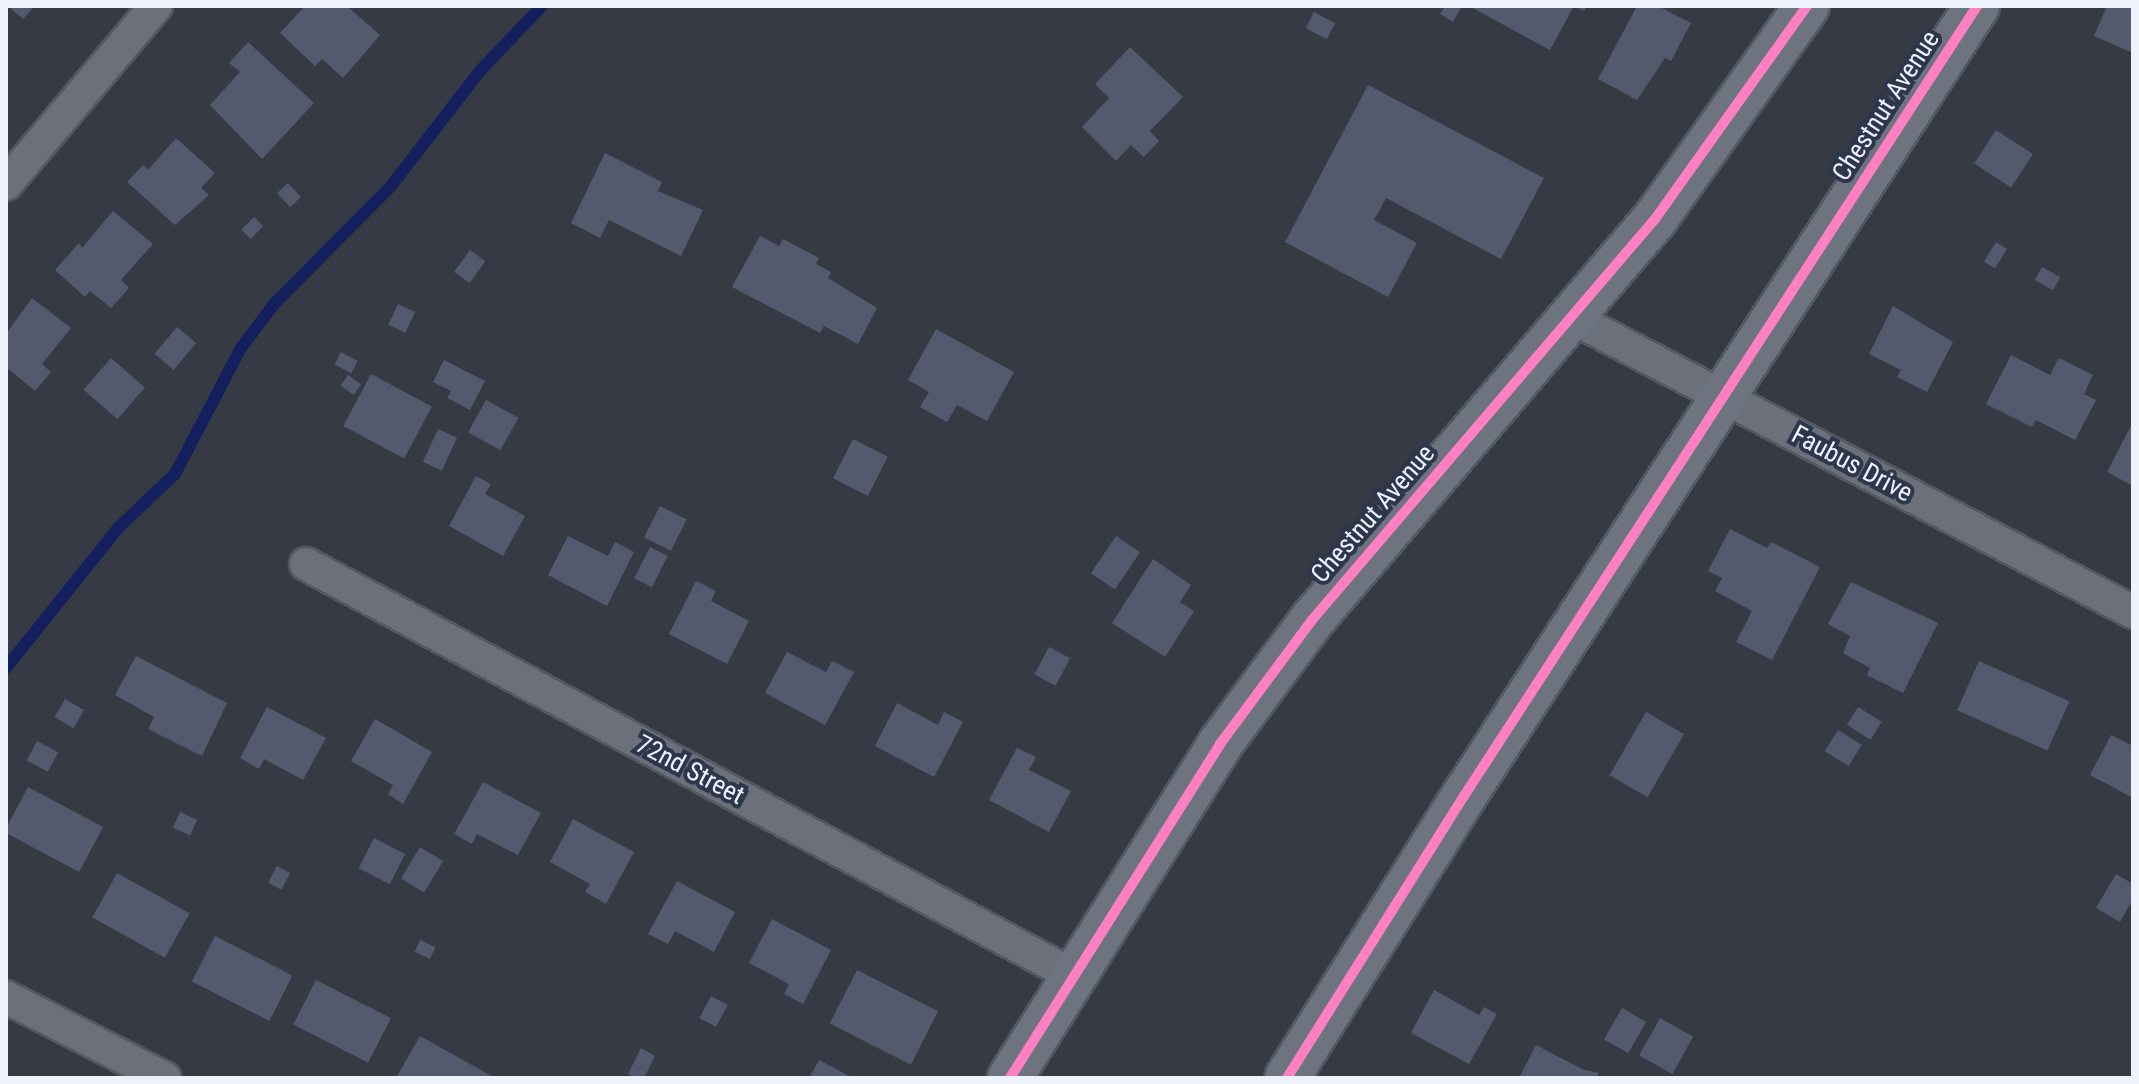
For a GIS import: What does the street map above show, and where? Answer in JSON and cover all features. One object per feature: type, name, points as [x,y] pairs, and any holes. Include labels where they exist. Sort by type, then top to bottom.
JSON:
[{"type":"street","points":[[6,184],[156,6]]},
{"type":"street","name":"Chestnut Avenue","points":[[1010,1078],[1220,744],[1312,620],[1655,219],[1807,6]]},
{"type":"street","name":"Chestnut Avenue","points":[[1289,1077],[1977,6]]},
{"type":"street","name":"Faubus Drive","points":[[1571,317],[2133,612]]},
{"type":"street","name":"72nd Street","points":[[306,564],[1074,976]]},
{"type":"street","points":[[6,997],[164,1078]]},
{"type":"building","points":[[8,6],[35,6],[23,19]]},
{"type":"building","points":[[305,6],[347,6],[380,35],[343,78],[322,59],[315,66],[280,33]]},
{"type":"building","points":[[1445,6],[1462,6],[1453,22],[1440,14]]},
{"type":"building","points":[[1469,6],[1574,6],[1550,50]]},
{"type":"building","points":[[1637,6],[1658,6],[1691,23],[1671,61],[1665,58],[1637,100],[1598,79]]},
{"type":"building","points":[[2107,6],[2133,6],[2133,53],[2094,36]]},
{"type":"building","points":[[1314,12],[1335,23],[1327,39],[1306,28]]},
{"type":"building","points":[[248,42],[314,103],[262,159],[210,105],[240,72],[229,63]]},
{"type":"building","points":[[1130,47],[1183,97],[1150,131],[1159,141],[1144,157],[1131,145],[1116,161],[1082,127],[1109,98],[1095,84]]},
{"type":"building","points":[[1368,85],[1544,178],[1501,259],[1386,198],[1374,220],[1417,243],[1388,297],[1285,242]]},
{"type":"building","points":[[1996,130],[2033,154],[2011,188],[1974,164]]},
{"type":"building","points":[[176,138],[215,173],[201,188],[209,195],[175,225],[127,182],[143,165],[148,170]]},
{"type":"building","points":[[605,153],[662,182],[658,191],[703,210],[681,256],[609,220],[600,238],[571,223]]},
{"type":"building","points":[[288,183],[301,197],[290,207],[277,193]]},
{"type":"building","points":[[113,211],[153,244],[121,280],[129,288],[111,308],[90,291],[85,297],[55,270],[79,243],[82,248]]},
{"type":"building","points":[[254,217],[263,226],[250,239],[241,230]]},
{"type":"building","points":[[760,236],[779,246],[783,239],[819,258],[816,264],[831,272],[828,278],[877,308],[858,344],[824,326],[820,333],[732,287]]},
{"type":"building","points":[[1996,242],[2007,249],[1995,268],[1984,262]]},
{"type":"building","points":[[470,250],[485,261],[470,283],[454,272]]},
{"type":"building","points":[[2042,267],[2060,277],[2053,290],[2035,280]]},
{"type":"building","points":[[32,298],[71,328],[42,364],[51,372],[35,391],[6,367],[6,334]]},
{"type":"building","points":[[398,304],[415,312],[405,333],[388,325]]},
{"type":"building","points":[[1893,306],[1953,342],[1927,392],[1897,377],[1901,370],[1869,354]]},
{"type":"building","points":[[177,327],[196,343],[174,370],[155,354]]},
{"type":"building","points":[[936,329],[1014,372],[987,421],[957,405],[947,422],[920,407],[929,392],[908,380]]},
{"type":"building","points":[[341,352],[358,361],[351,373],[334,364]]},
{"type":"building","points":[[2011,355],[2050,375],[2059,358],[2093,375],[2084,394],[2096,400],[2075,440],[2036,420],[2032,427],[1986,404]]},
{"type":"building","points":[[111,358],[145,388],[117,419],[83,390]]},
{"type":"building","points":[[444,360],[485,381],[470,410],[447,398],[451,391],[433,382]]},
{"type":"building","points":[[371,374],[432,406],[404,458],[343,426]]},
{"type":"building","points":[[348,375],[361,384],[354,395],[341,386]]},
{"type":"building","points":[[486,400],[518,418],[500,450],[468,432]]},
{"type":"building","points":[[2133,422],[2133,486],[2107,472]]},
{"type":"building","points":[[438,429],[457,438],[442,471],[423,462]]},
{"type":"building","points":[[853,439],[888,457],[868,496],[833,478]]},
{"type":"building","points":[[476,476],[491,484],[485,494],[525,516],[503,556],[449,526]]},
{"type":"building","points":[[660,506],[687,520],[671,551],[644,537]]},
{"type":"building","points":[[1730,529],[1767,548],[1771,542],[1820,567],[1772,660],[1736,642],[1752,611],[1715,591],[1722,578],[1708,571]]},
{"type":"building","points":[[568,536],[608,556],[615,542],[634,552],[607,606],[548,575]]},
{"type":"building","points":[[1116,536],[1140,552],[1115,590],[1091,573]]},
{"type":"building","points":[[650,547],[668,556],[652,587],[634,578]]},
{"type":"building","points":[[1153,559],[1191,585],[1180,602],[1194,611],[1165,657],[1112,623]]},
{"type":"building","points":[[696,581],[716,591],[711,601],[749,621],[727,664],[669,634]]},
{"type":"building","points":[[1851,582],[1938,623],[1903,693],[1867,675],[1870,668],[1843,653],[1850,636],[1828,624]]},
{"type":"building","points":[[1049,647],[1070,658],[1056,686],[1034,674]]},
{"type":"building","points":[[787,652],[826,672],[832,661],[854,672],[825,725],[765,693]]},
{"type":"building","points":[[136,656],[227,703],[202,756],[148,729],[154,717],[115,695]]},
{"type":"building","points":[[1979,661],[2069,701],[2047,751],[1957,710]]},
{"type":"building","points":[[65,699],[84,710],[74,728],[54,717]]},
{"type":"building","points":[[897,703],[938,725],[944,712],[963,722],[934,777],[875,746]]},
{"type":"building","points":[[267,707],[326,738],[303,780],[264,759],[259,769],[240,758]]},
{"type":"building","points":[[1858,707],[1882,722],[1871,740],[1847,725]]},
{"type":"building","points":[[1646,712],[1684,734],[1648,797],[1610,775]]},
{"type":"building","points":[[375,719],[432,752],[403,804],[388,794],[393,785],[351,761]]},
{"type":"building","points":[[1838,730],[1862,745],[1848,766],[1825,751]]},
{"type":"building","points":[[2111,735],[2133,746],[2133,798],[2090,775]]},
{"type":"building","points":[[37,741],[58,752],[48,772],[27,760]]},
{"type":"building","points":[[1017,748],[1036,757],[1029,770],[1071,791],[1049,832],[989,800]]},
{"type":"building","points":[[483,782],[541,813],[518,855],[477,834],[472,844],[454,834]]},
{"type":"building","points":[[28,787],[103,827],[79,872],[6,833]]},
{"type":"building","points":[[180,812],[197,820],[190,835],[173,827]]},
{"type":"building","points":[[573,819],[634,852],[606,904],[585,892],[590,884],[550,862]]},
{"type":"building","points":[[374,838],[405,854],[390,884],[359,868]]},
{"type":"building","points":[[420,847],[443,861],[424,893],[401,879]]},
{"type":"building","points":[[277,866],[290,873],[281,890],[268,883]]},
{"type":"building","points":[[117,873],[190,913],[165,958],[92,918]]},
{"type":"building","points":[[2116,874],[2133,884],[2133,899],[2120,922],[2096,908]]},
{"type":"building","points":[[677,881],[735,912],[714,952],[675,931],[668,944],[648,934]]},
{"type":"building","points":[[772,919],[831,950],[803,1004],[784,994],[789,984],[749,963]]},
{"type":"building","points":[[215,936],[293,975],[269,1021],[192,981]]},
{"type":"building","points":[[420,940],[435,947],[430,959],[415,952]]},
{"type":"building","points":[[857,970],[938,1011],[911,1065],[830,1023]]},
{"type":"building","points":[[316,980],[391,1018],[368,1063],[293,1025]]},
{"type":"building","points":[[1434,990],[1479,1015],[1484,1007],[1497,1014],[1469,1064],[1411,1033]]},
{"type":"building","points":[[711,996],[728,1005],[716,1027],[699,1018]]},
{"type":"building","points":[[1622,1008],[1646,1022],[1628,1053],[1604,1039]]},
{"type":"building","points":[[1660,1018],[1693,1036],[1672,1074],[1639,1056]]},
{"type":"building","points":[[420,1036],[495,1078],[396,1078]]},
{"type":"building","points":[[1536,1045],[1582,1069],[1599,1073],[1596,1078],[1519,1078]]},
{"type":"building","points":[[641,1048],[655,1056],[644,1078],[635,1078],[628,1074]]},
{"type":"building","points":[[819,1060],[853,1078],[809,1078]]},
{"type":"waterway","points":[[6,668],[118,528],[175,474],[241,348],[274,304],[391,186],[480,71],[542,6]]},
{"type":"cycle path","points":[[1010,1078],[1220,744],[1312,620],[1655,219],[1807,6]]},
{"type":"cycle path","points":[[1287,1078],[1464,796],[1977,6]]}]
